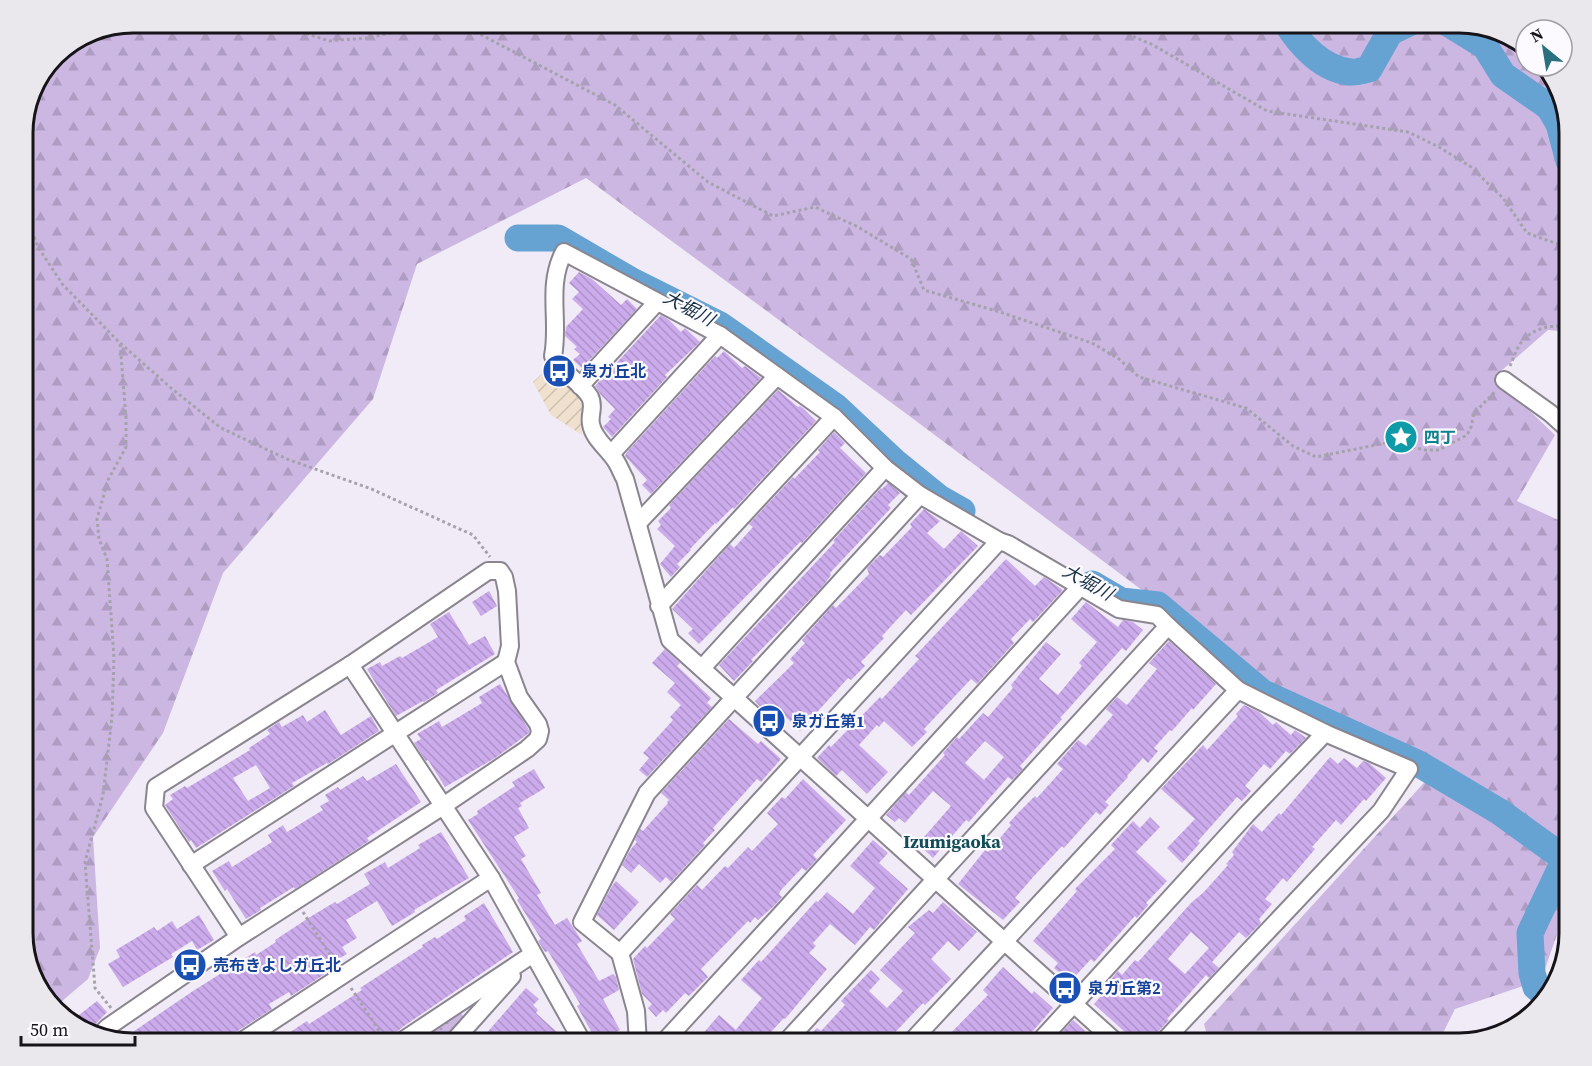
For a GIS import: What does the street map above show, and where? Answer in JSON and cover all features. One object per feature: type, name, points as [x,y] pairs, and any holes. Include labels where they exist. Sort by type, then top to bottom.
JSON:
[{"type":"street","points":[[1105,1033],[670,640],[625,479],[590,424],[593,406],[591,400],[558,365],[553,356],[554,283],[559,261],[564,252],[720,335],[834,417],[885,468],[920,495],[1119,609],[1157,615],[1238,690],[1325,733],[1409,768],[1381,811],[1172,1033]]},
{"type":"street","points":[[580,386],[657,302]]},
{"type":"street","points":[[610,454],[720,335]]},
{"type":"street","points":[[638,523],[777,376]]},
{"type":"street","points":[[1504,380],[1559,421]]},
{"type":"street","points":[[659,606],[834,417]]},
{"type":"street","points":[[702,668],[885,468]]},
{"type":"street","points":[[637,1033],[636,1011],[620,953],[582,922],[647,793],[920,495]]},
{"type":"street","points":[[620,953],[999,541]]},
{"type":"street","points":[[106,1029],[239,937],[443,806],[527,749],[538,739],[540,731],[538,724],[519,697],[506,662],[510,645],[507,591],[504,577],[498,571],[488,571],[482,574],[350,665],[156,788],[154,808],[239,937]]},
{"type":"street","points":[[673,1033],[1080,587]]},
{"type":"street","points":[[795,1033],[1168,626]]},
{"type":"street","points":[[191,866],[506,662]]},
{"type":"street","points":[[350,665],[490,878],[572,1033]]},
{"type":"street","points":[[920,1033],[1238,690]]},
{"type":"street","points":[[1048,1033],[1247,814],[1325,733]]},
{"type":"street","points":[[256,1033],[490,878]]},
{"type":"street","points":[[416,1033],[530,957]]},
{"type":"street","points":[[463,1033],[530,957]]},
{"type":"path","points":[[305,33],[329,41],[367,38],[391,33]]},
{"type":"path","points":[[478,33],[615,105],[708,182],[773,216],[815,207],[858,227],[911,259],[924,290],[1000,312],[1092,343],[1119,359],[1138,377],[1246,408],[1293,446],[1316,456],[1391,442],[1425,450],[1439,450],[1467,435],[1474,412],[1492,396],[1504,380],[1520,344],[1531,334],[1553,325],[1559,326]]},
{"type":"path","points":[[1125,33],[1153,45],[1267,111],[1408,132],[1439,147],[1471,166],[1503,198],[1527,233],[1559,244]]},
{"type":"path","points":[[33,234],[38,247],[63,285],[120,343],[221,428],[286,459],[369,488],[473,535],[490,556],[498,571]]},
{"type":"path","points":[[115,1012],[95,988],[86,862],[103,795],[112,717],[114,646],[107,559],[99,539],[97,519],[108,480],[126,447],[120,343]]},
{"type":"shaded area","points":[[548,368],[571,388],[582,404],[582,435],[551,415],[533,382]]},
{"type":"green space","points":[[133,33],[1459,33],[1479,35],[1503,43],[1514,49],[1514,78],[1542,78],[1546,83],[1556,107],[1559,133],[1559,331],[1548,330],[1494,377],[1555,435],[1517,501],[1559,520],[1559,929],[1541,980],[1455,1009],[1443,1033],[1206,1033],[1204,1024],[1432,774],[1254,674],[586,178],[417,264],[373,399],[223,573],[163,733],[93,837],[100,948],[88,979],[61,1002],[46,983],[38,965],[33,940],[33,126],[36,107],[43,89],[67,58],[83,46],[101,38]]},
{"type":"green space","points":[[459,1011],[465,1018],[451,1033],[425,1033]]},
{"type":"building","points":[[579,272],[592,279],[621,305],[627,299],[637,309],[582,368],[573,360],[580,354],[574,349],[577,347],[565,336],[566,327],[583,309],[572,299],[579,292],[569,283]]},
{"type":"building","points":[[661,315],[681,332],[685,328],[700,342],[665,375],[667,377],[612,437],[603,427],[611,419],[608,417],[615,409],[595,386]]},
{"type":"building","points":[[724,351],[742,368],[745,366],[761,378],[651,494],[642,485],[647,480],[625,456],[627,452],[715,356],[717,358]]},
{"type":"building","points":[[778,390],[816,421],[734,509],[733,507],[715,523],[690,549],[677,564],[680,567],[671,577],[660,564],[675,546],[657,529],[661,525],[658,521],[671,508],[669,505]]},
{"type":"building","points":[[834,432],[845,443],[840,448],[866,473],[802,543],[800,542],[699,644],[688,633],[693,629],[672,609],[730,544],[734,548],[753,527],[749,524],[820,452],[818,450]]},
{"type":"building","points":[[888,483],[900,493],[888,505],[891,508],[830,573],[831,575],[823,586],[751,660],[753,661],[734,681],[719,665]]},
{"type":"building","points":[[924,509],[940,521],[927,533],[944,549],[961,531],[978,546],[911,615],[906,610],[861,662],[865,666],[851,680],[848,678],[800,731],[777,708],[776,710],[771,705],[765,712],[755,701],[794,663],[790,659],[805,643],[802,640],[833,605],[836,608],[869,574],[867,568],[880,555],[883,557],[912,527],[910,524]]},
{"type":"building","points":[[1006,559],[1035,586],[1044,577],[1063,590],[1033,622],[1030,619],[1011,639],[1014,643],[977,684],[971,679],[924,729],[927,732],[912,747],[884,721],[879,727],[877,725],[859,745],[888,772],[867,794],[842,770],[836,776],[817,758],[829,745],[831,747],[880,697],[882,699],[919,659],[915,656]]},
{"type":"building","points":[[489,591],[497,606],[481,616],[472,602]]},
{"type":"building","points":[[1086,602],[1118,627],[1123,620],[1133,622],[1143,630],[1126,651],[1122,648],[1060,718],[1062,719],[1020,766],[1023,769],[1012,780],[1008,777],[969,822],[966,820],[933,858],[918,844],[951,806],[933,791],[905,823],[899,818],[895,822],[886,815],[906,792],[909,795],[945,755],[943,753],[957,737],[959,739],[983,713],[988,717],[1013,688],[1011,685],[1046,642],[1061,654],[1039,679],[1058,695],[1082,666],[1079,663],[1097,642],[1071,619]],"holes":[[[985,741],[1004,757],[984,780],[965,763]]]},
{"type":"building","points":[[449,612],[469,645],[485,636],[495,654],[436,690],[438,693],[424,702],[396,716],[367,669],[380,662],[382,666],[400,656],[402,658],[438,637],[430,624]]},
{"type":"building","points":[[1169,641],[1216,684],[1154,748],[1158,751],[1148,763],[1143,758],[1127,776],[1105,802],[1109,805],[1100,815],[1096,812],[1064,848],[1062,846],[1034,876],[1015,898],[1020,902],[1003,920],[958,884],[985,850],[988,852],[1011,825],[1009,823],[1018,813],[1035,796],[1037,798],[1063,769],[1057,764],[1078,740],[1086,746],[1113,715],[1106,709],[1117,697],[1127,705],[1157,669],[1149,663]]},
{"type":"building","points":[[665,649],[680,663],[677,666],[711,698],[707,703],[712,707],[647,777],[639,770],[649,758],[643,753],[673,720],[670,717],[681,705],[667,692],[675,683],[652,663]]},
{"type":"building","points":[[500,684],[529,733],[495,758],[445,787],[414,743],[421,739],[417,734],[439,721],[442,727],[482,703],[479,697]]},
{"type":"building","points":[[1244,705],[1259,712],[1273,725],[1276,722],[1291,735],[1295,730],[1306,738],[1290,754],[1286,751],[1270,769],[1264,764],[1245,786],[1251,791],[1242,801],[1237,797],[1182,863],[1167,848],[1195,819],[1161,789],[1203,745],[1207,750],[1238,716],[1236,714]]},
{"type":"building","points":[[325,710],[341,735],[371,716],[379,731],[328,764],[292,783],[294,786],[196,848],[191,840],[189,842],[165,805],[173,799],[170,795],[185,786],[187,788],[250,750],[249,748],[270,734],[267,730],[279,722],[282,727],[303,715],[307,722]],"holes":[[[256,765],[270,788],[248,801],[233,778]]]},
{"type":"building","points":[[729,719],[758,744],[761,741],[781,759],[761,782],[757,779],[713,828],[715,830],[703,843],[705,845],[671,882],[666,877],[660,883],[639,864],[631,873],[622,865],[637,842],[635,840],[640,829],[643,831],[668,803],[669,800],[661,793]]},
{"type":"building","points":[[1330,757],[1338,764],[1344,758],[1357,768],[1363,761],[1369,763],[1386,778],[1341,825],[1336,820],[1312,847],[1315,849],[1287,882],[1283,878],[1265,899],[1272,904],[1259,919],[1261,923],[1246,938],[1239,932],[1212,962],[1219,968],[1209,978],[1206,975],[1157,1033],[1126,1033],[1094,1004],[1110,986],[1108,983],[1118,971],[1122,975],[1135,960],[1138,962],[1191,903],[1204,892],[1228,865],[1226,864],[1234,855],[1232,852],[1253,824],[1262,832],[1279,813],[1281,815]],"holes":[[[1191,932],[1209,948],[1185,974],[1168,959]]]},
{"type":"building","points":[[396,764],[421,802],[367,838],[369,841],[246,919],[227,889],[225,891],[212,871],[229,861],[232,867],[272,842],[268,835],[283,825],[287,832],[323,810],[320,806],[329,801],[325,795],[338,787],[340,790],[363,776],[367,781]]},
{"type":"building","points":[[534,769],[545,788],[520,803],[522,806],[518,808],[529,828],[514,837],[526,856],[521,859],[541,893],[537,895],[555,925],[567,918],[582,941],[577,944],[599,981],[613,974],[616,977],[619,990],[603,999],[620,1030],[617,1033],[592,1033],[577,1006],[580,1004],[548,951],[545,952],[538,941],[541,939],[517,900],[519,898],[468,820],[478,814],[477,811],[515,786],[512,782]]},
{"type":"building","points":[[803,779],[846,820],[813,855],[817,859],[806,871],[802,868],[781,890],[779,894],[782,897],[774,906],[758,920],[755,917],[750,923],[748,921],[701,969],[708,977],[689,996],[685,993],[666,1013],[663,1010],[656,1017],[648,1008],[652,1004],[642,994],[633,959],[675,919],[670,914],[697,885],[702,890],[725,866],[728,868],[748,847],[752,851],[778,824],[767,813],[782,797],[785,799]]},
{"type":"building","points":[[1150,817],[1160,827],[1136,852],[1167,881],[1146,903],[1148,905],[1137,918],[1135,916],[1094,962],[1091,959],[1070,982],[1054,968],[1058,963],[1033,941],[1077,891],[1075,889],[1115,849],[1111,845],[1133,821],[1140,828]]},
{"type":"building","points":[[441,832],[469,878],[414,910],[415,912],[392,926],[377,901],[346,920],[357,938],[342,947],[347,954],[328,965],[331,970],[291,996],[289,992],[269,1004],[272,1009],[235,1033],[131,1033],[255,952],[256,955],[310,917],[370,884],[364,874],[385,862],[388,868],[420,848],[418,845]]},
{"type":"building","points":[[873,840],[888,853],[879,863],[908,889],[874,930],[870,927],[855,945],[830,924],[813,943],[816,946],[809,953],[827,969],[785,1019],[770,1033],[735,1033],[762,998],[741,980],[759,960],[761,962],[816,901],[818,902],[827,892],[853,914],[875,888],[850,866]]},
{"type":"building","points":[[616,881],[639,902],[614,930],[597,915]]},
{"type":"building","points":[[943,902],[977,932],[959,951],[948,941],[931,959],[951,979],[925,1005],[923,1003],[894,1033],[812,1033],[817,1028],[821,1031],[845,1005],[841,1001],[871,970],[880,979],[869,991],[887,1008],[903,991],[880,970],[915,933],[908,927],[929,910],[933,913]]},
{"type":"building","points":[[484,903],[513,952],[395,1033],[289,1033],[307,1021],[309,1024],[362,990],[360,988],[423,947],[422,945],[435,937],[437,939],[466,920],[464,916]]},
{"type":"building","points":[[199,915],[214,940],[197,950],[192,941],[171,954],[173,957],[123,987],[108,964],[120,957],[116,950],[154,927],[157,931],[172,921],[177,929]]},
{"type":"building","points":[[1003,967],[1032,994],[1034,991],[1053,1008],[1031,1033],[951,1033],[988,995],[983,990]]},
{"type":"building","points":[[526,988],[539,999],[533,1005],[538,1010],[536,1013],[558,1033],[487,1033]]},
{"type":"building","points":[[97,1001],[107,1012],[95,1025],[78,1016]]},
{"type":"building","points":[[719,1015],[736,1030],[733,1033],[703,1033]]},
{"type":"building","points":[[1073,1020],[1085,1031],[1083,1033],[1061,1033]]},
{"type":"waterway","points":[[1294,33],[1313,55],[1331,67],[1353,72],[1369,69],[1389,33]]},
{"type":"waterway","points":[[1465,34],[1485,46],[1503,75],[1549,107],[1558,123]]},
{"type":"waterway","name":"大堀川","points":[[518,238],[558,238],[630,280],[720,325],[836,407],[896,463],[939,498],[962,511]]},
{"type":"waterway","name":"大堀川","points":[[1092,584],[1121,601],[1158,605],[1263,693],[1419,764],[1500,812],[1559,855]]},
{"type":"waterway","name":"大堀川","points":[[1541,991],[1536,987],[1532,973],[1530,933],[1559,872]]},
{"type":"place","name":"泉ガ丘北","points":[[559,371]]},
{"type":"place","name":"四丁","points":[[1401,437]]},
{"type":"place","name":"泉ガ丘第1","points":[[769,721]]},
{"type":"place","name":"売布きよしガ丘北","points":[[190,965]]},
{"type":"place","name":"泉ガ丘第2","points":[[1065,988]]},
{"type":"district","name":"Izumigaoka","points":[[952,841]]}]
